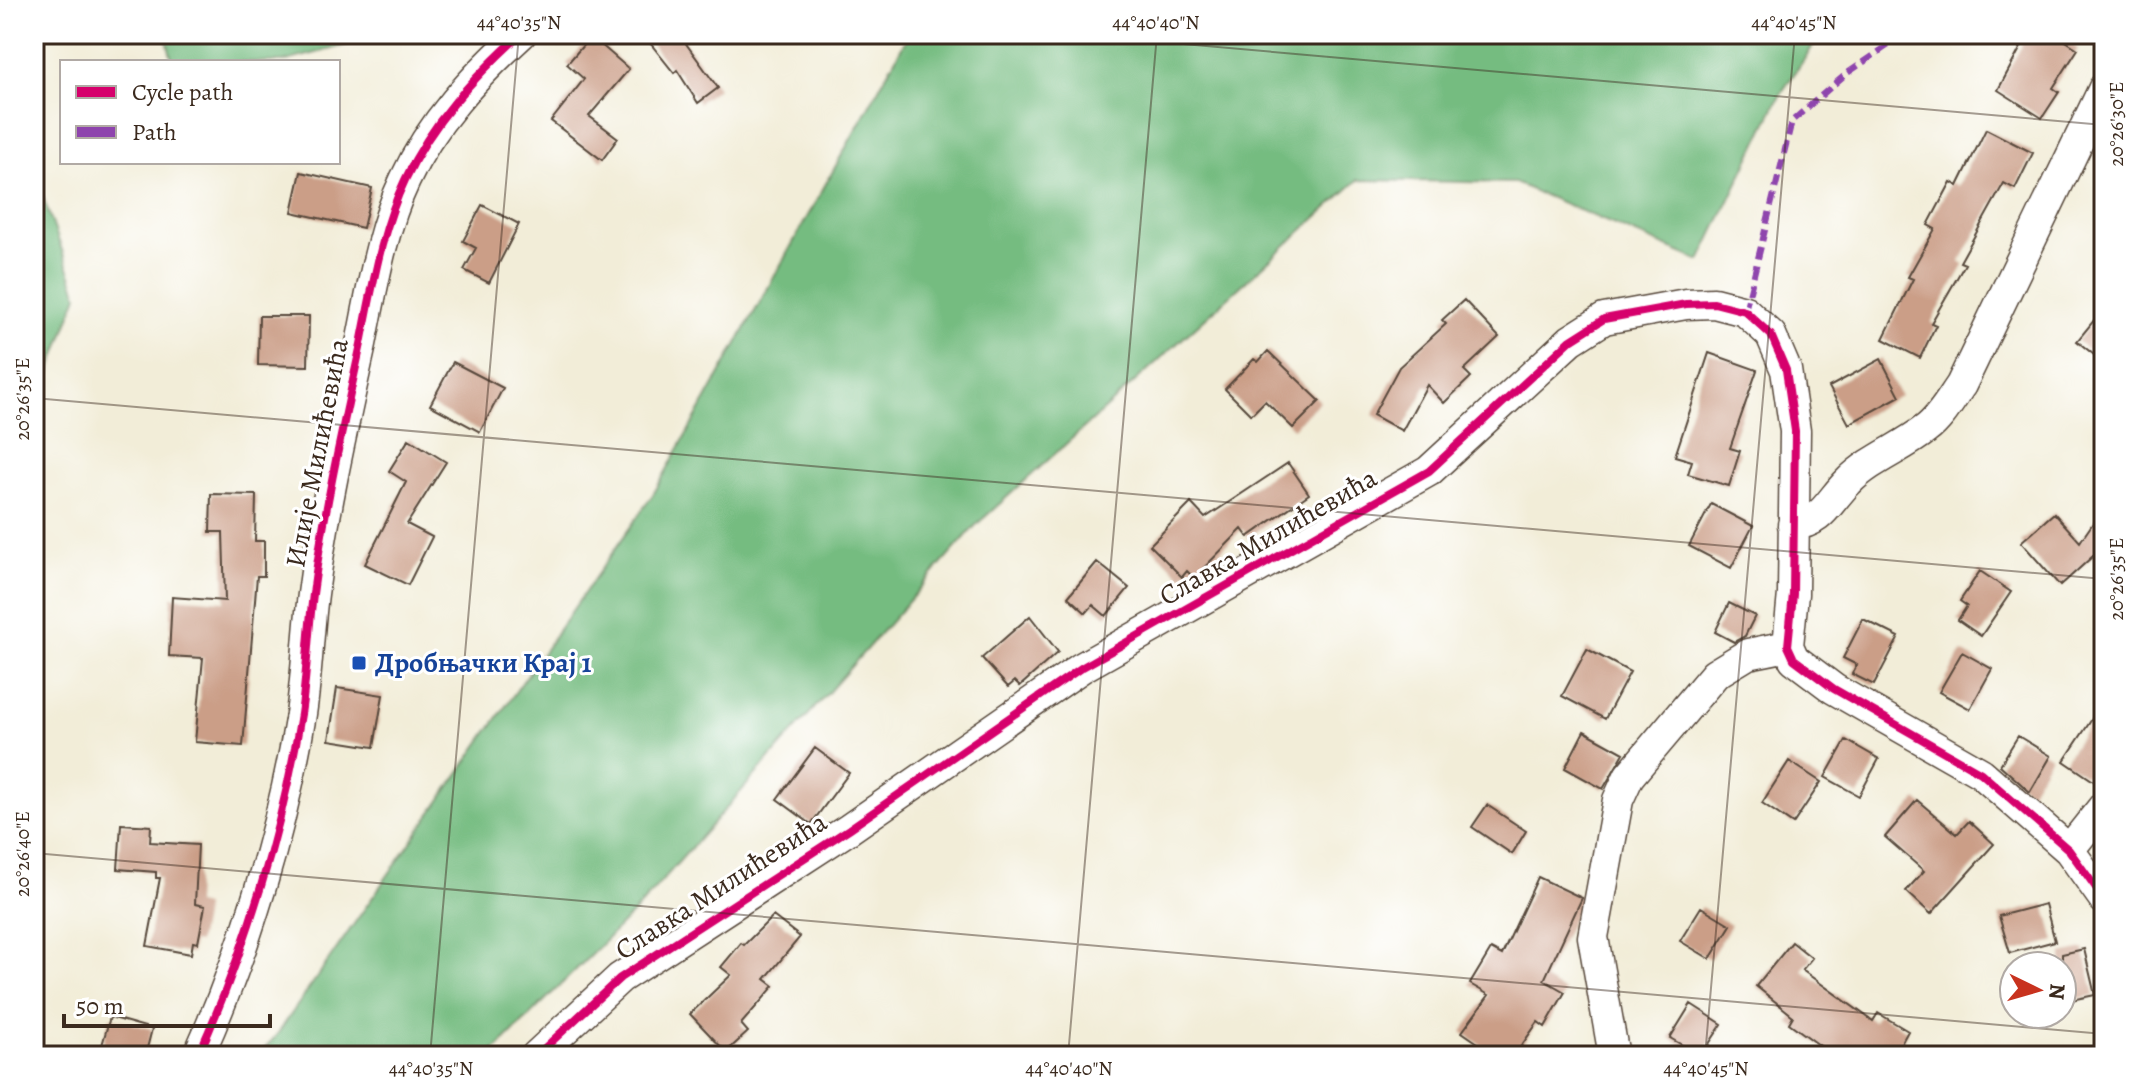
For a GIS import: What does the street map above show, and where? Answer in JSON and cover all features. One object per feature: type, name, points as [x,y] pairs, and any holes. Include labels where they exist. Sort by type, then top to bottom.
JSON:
[{"type":"street","name":"Илије Милићевића","points":[[198,1056],[219,1011],[243,939],[289,774],[301,713],[313,592],[328,496],[366,320],[397,200],[416,159],[442,118],[486,67],[521,34]]},
{"type":"street","points":[[1793,525],[1807,524],[1820,517],[1848,482],[1928,428],[1944,409],[1961,385],[2104,88]]},
{"type":"street","name":"Славка Милићевића","points":[[536,1056],[620,978],[849,829],[1081,668],[1429,471],[1571,340],[1604,319],[1686,304],[1714,303],[1745,311],[1771,335],[1786,370],[1795,431],[1793,594],[1788,646]]},
{"type":"street","points":[[1629,1056],[1612,1042],[1593,937],[1618,800],[1629,776],[1723,668],[1748,654],[1788,646],[1801,667],[1834,689],[1981,773],[2069,850],[2104,899]]},
{"type":"street","points":[[2069,850],[2104,806]]},
{"type":"green space","points":[[165,34],[359,34],[354,43],[290,60],[172,60]]},
{"type":"green space","points":[[909,34],[1821,34],[1780,95],[1700,261],[1515,183],[1358,180],[975,526],[639,907],[489,1056],[258,1056],[276,1036],[654,493]]},
{"type":"green space","points":[[34,172],[78,295],[34,415]]},
{"type":"building","points":[[643,34],[679,34],[718,88],[698,103],[677,70],[674,73]]},
{"type":"building","points":[[2028,34],[2055,34],[2078,49],[2053,88],[2059,92],[2042,118],[1998,90]]},
{"type":"building","points":[[591,36],[629,69],[589,116],[618,138],[602,160],[551,121],[584,79],[567,64]]},
{"type":"building","points":[[1986,129],[2033,153],[2015,189],[2004,183],[1960,262],[1965,264],[1931,323],[1936,325],[1920,358],[1883,339],[1913,279],[1908,277],[1935,229],[1928,225],[1951,182],[1958,186]]},
{"type":"building","points":[[301,172],[372,188],[363,228],[292,212]]},
{"type":"building","points":[[482,205],[519,224],[489,283],[464,270],[476,248],[463,241]]},
{"type":"building","points":[[1464,300],[1499,337],[1464,370],[1471,377],[1444,403],[1427,385],[1402,431],[1373,415],[1399,367],[1446,324],[1442,320]]},
{"type":"building","points":[[2104,308],[2104,363],[2077,341]]},
{"type":"building","points":[[259,316],[309,316],[308,366],[258,365]]},
{"type":"building","points":[[1268,351],[1320,401],[1293,428],[1265,401],[1251,415],[1225,389],[1254,359],[1258,362]]},
{"type":"building","points":[[1709,353],[1757,370],[1730,448],[1740,451],[1729,486],[1688,474],[1692,461],[1675,456]]},
{"type":"building","points":[[1881,359],[1900,396],[1849,424],[1829,387]]},
{"type":"building","points":[[453,362],[503,388],[480,432],[430,405]]},
{"type":"building","points":[[409,439],[446,462],[407,524],[432,537],[408,585],[365,564],[406,482],[389,471]]},
{"type":"building","points":[[1288,463],[1309,494],[1248,537],[1242,529],[1194,578],[1187,571],[1182,577],[1150,545],[1191,503],[1205,518]]},
{"type":"building","points":[[211,494],[256,495],[255,541],[264,541],[264,576],[257,576],[243,746],[195,742],[203,658],[169,656],[172,597],[225,601],[223,532],[210,532]]},
{"type":"building","points":[[1711,504],[1753,526],[1731,568],[1689,546]]},
{"type":"building","points":[[2104,507],[2104,546],[2060,586],[2021,542],[2054,513],[2080,542]]},
{"type":"building","points":[[1097,562],[1129,588],[1106,616],[1093,605],[1086,613],[1068,597]]},
{"type":"building","points":[[1980,571],[2011,592],[1981,636],[1958,620],[1967,606],[1960,601]]},
{"type":"building","points":[[1729,603],[1755,616],[1745,636],[1734,642],[1715,632]]},
{"type":"building","points":[[1030,616],[1058,652],[1020,686],[1015,681],[1008,687],[982,658]]},
{"type":"building","points":[[1863,619],[1899,637],[1874,685],[1852,674],[1857,665],[1843,658]]},
{"type":"building","points":[[1587,649],[1630,672],[1605,719],[1562,696]]},
{"type":"building","points":[[1962,652],[1992,669],[1970,709],[1939,692]]},
{"type":"building","points":[[337,688],[383,695],[374,747],[329,740]]},
{"type":"building","points":[[2104,701],[2104,788],[2064,761]]},
{"type":"building","points":[[1584,731],[1624,753],[1603,789],[1565,768]]},
{"type":"building","points":[[2018,736],[2051,756],[2030,792],[2000,765]]},
{"type":"building","points":[[1846,740],[1879,759],[1859,796],[1825,777]]},
{"type":"building","points":[[815,748],[849,773],[811,824],[777,799]]},
{"type":"building","points":[[1789,761],[1821,782],[1793,824],[1762,803]]},
{"type":"building","points":[[1917,800],[1957,834],[1969,821],[1994,844],[1931,914],[1906,891],[1924,871],[1885,837]]},
{"type":"building","points":[[1487,805],[1526,831],[1512,854],[1472,827]]},
{"type":"building","points":[[121,824],[151,826],[150,842],[198,845],[195,904],[205,906],[198,943],[193,942],[191,954],[147,946],[160,878],[156,878],[156,872],[118,869]]},
{"type":"building","points":[[1538,877],[1582,898],[1544,980],[1565,992],[1545,1027],[1538,1022],[1514,1056],[1497,1056],[1462,1032],[1489,995],[1470,984],[1491,949],[1502,955]]},
{"type":"building","points":[[2045,904],[2055,941],[2009,950],[1999,916]]},
{"type":"building","points":[[1701,907],[1731,925],[1710,959],[1680,941]]},
{"type":"building","points":[[773,916],[800,937],[765,979],[774,986],[741,1024],[748,1032],[726,1052],[690,1014],[731,975],[721,967],[741,943],[744,945]]},
{"type":"building","points":[[1792,942],[1812,958],[1802,970],[1873,1021],[1878,1013],[1908,1031],[1894,1056],[1834,1056],[1789,1023],[1793,1016],[1756,986]]},
{"type":"building","points":[[2084,949],[2095,995],[2078,999],[2078,950]]},
{"type":"building","points":[[1691,1004],[1722,1024],[1701,1056],[1670,1038]]},
{"type":"building","points":[[110,1017],[152,1029],[145,1056],[99,1056]]},
{"type":"marked path","points":[[1745,311],[1792,121],[1846,74],[1905,34]]},
{"type":"cycle path","points":[[198,1056],[246,932],[284,800],[301,714],[317,562],[328,499],[383,240],[405,180],[428,139],[471,84],[521,34]]},
{"type":"cycle path","points":[[536,1056],[620,978],[849,829],[1081,668],[1429,471],[1571,340],[1604,319],[1686,304],[1714,303],[1745,311],[1771,335],[1786,370],[1795,431],[1793,594],[1788,646],[1794,659],[1834,689],[1981,773],[2069,850],[2104,899]]},
{"type":"place","name":"Дробњачки Крај 1","points":[[359,663]]}]
